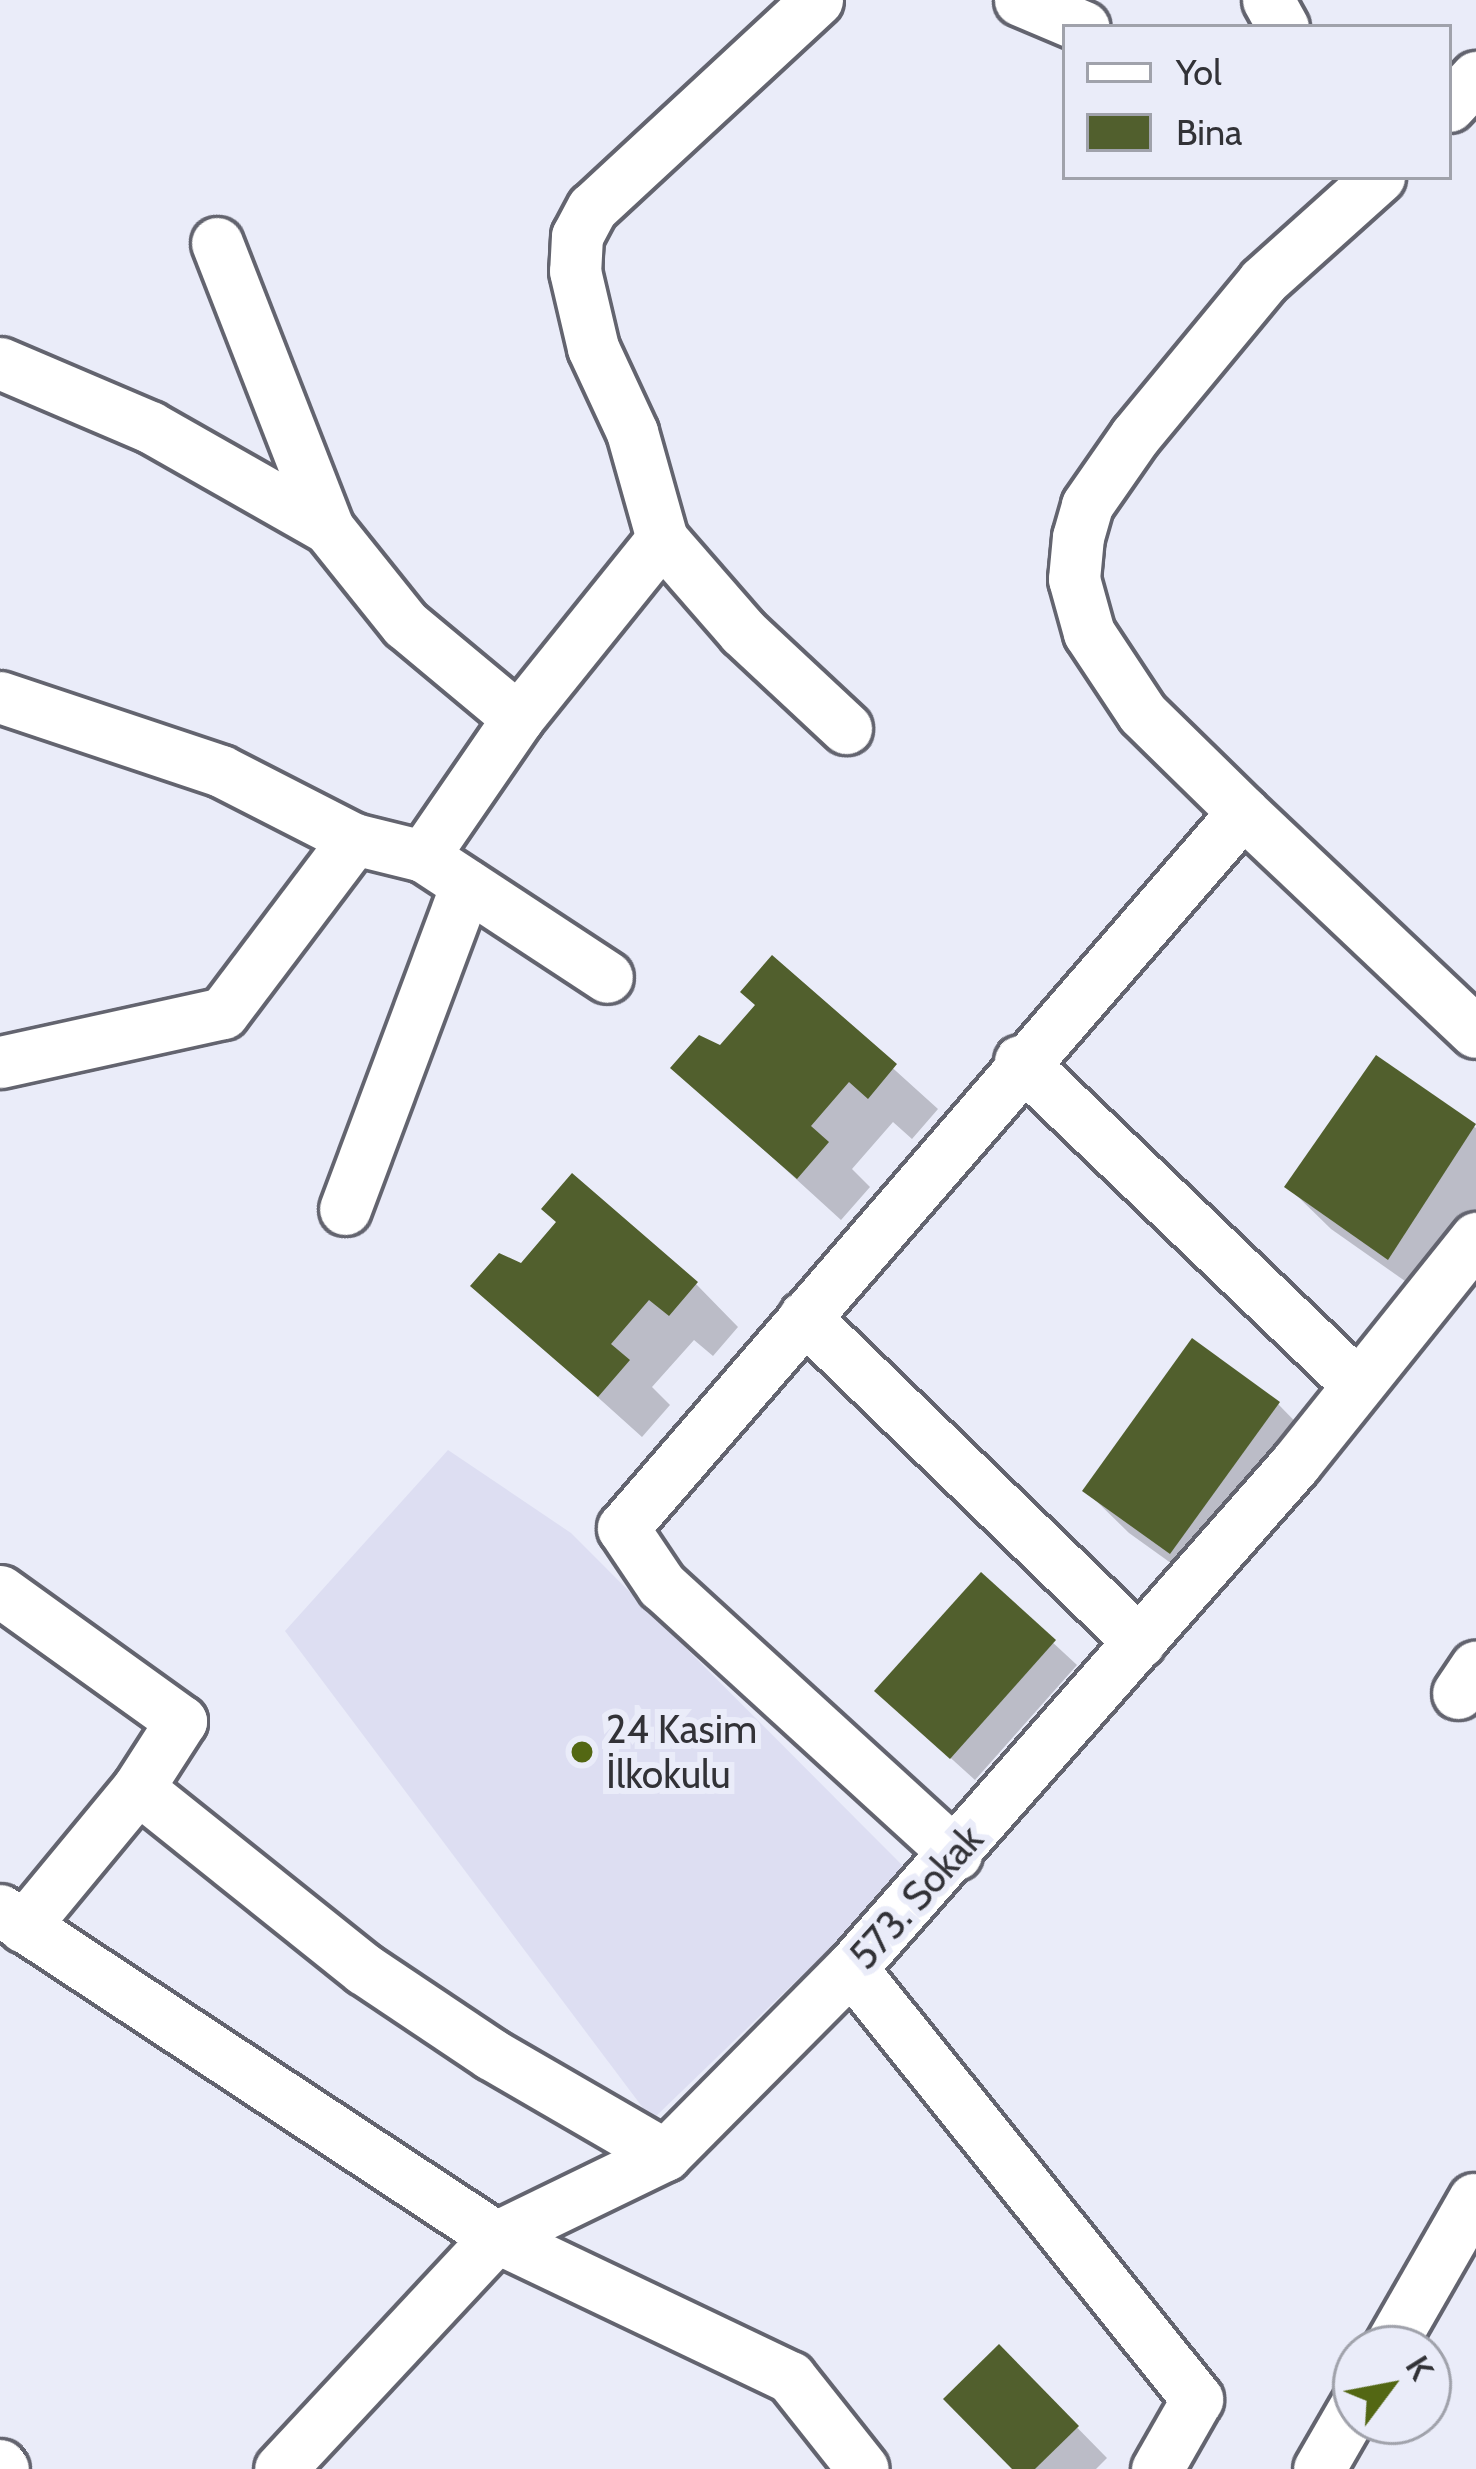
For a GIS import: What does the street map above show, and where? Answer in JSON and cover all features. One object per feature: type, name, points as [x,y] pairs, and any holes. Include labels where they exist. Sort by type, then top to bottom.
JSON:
[{"type":"street","points":[[817,0],[603,196],[577,236],[575,271],[593,348],[632,432],[662,539],[743,632],[846,728]]},
{"type":"street","points":[[1020,0],[1077,24]]},
{"type":"street","points":[[1452,103],[1476,77]]},
{"type":"street","points":[[1376,180],[1263,281],[1135,436],[1087,505],[1074,579],[1089,633],[1142,713],[1476,1032]]},
{"type":"street","points":[[217,243],[328,528],[405,624],[518,718]]},
{"type":"street","points":[[0,363],[150,427],[328,528]]},
{"type":"street","points":[[423,856],[518,718],[662,539]]},
{"type":"street","points":[[0,697],[221,771],[354,839],[423,856],[607,977]]},
{"type":"street","points":[[956,1854],[662,1586],[623,1528],[1021,1061],[1243,812]]},
{"type":"street","points":[[0,1062],[223,1012],[354,839]]},
{"type":"street","points":[[345,1209],[466,885]]},
{"type":"street","points":[[1021,1061],[1355,1382]]},
{"type":"street","name":"573. Sokak","points":[[280,2469],[496,2236],[665,2155],[851,1968],[1295,1464],[1355,1382],[1476,1238]]},
{"type":"street","points":[[804,1317],[1139,1642]]},
{"type":"street","points":[[0,1592],[181,1721],[138,1788],[11,1919],[496,2236],[790,2377],[856,2466]]},
{"type":"street","points":[[138,1788],[364,1969],[491,2054],[665,2155]]},
{"type":"street","points":[[851,1968],[1197,2399],[1157,2469]]},
{"type":"street","points":[[1402,2325],[1474,2199]]},
{"type":"shaded area","name":"24 Kasim İlkokulu","points":[[448,1450],[571,1533],[909,1872],[652,2120],[285,1631]]},
{"type":"building","points":[[772,955],[897,1064],[868,1099],[849,1082],[811,1126],[829,1142],[797,1179],[670,1068],[699,1035],[720,1045],[755,1005],[740,992]]},
{"type":"building","points":[[1376,1055],[1476,1124],[1388,1260],[1284,1187]]},
{"type":"building","points":[[572,1173],[698,1282],[669,1316],[649,1300],[611,1344],[630,1360],[598,1397],[470,1286],[499,1253],[521,1263],[556,1222],[541,1209]]},
{"type":"building","points":[[1192,1338],[1280,1402],[1170,1554],[1082,1491]]},
{"type":"building","points":[[981,1572],[1056,1640],[950,1759],[874,1691]]},
{"type":"building","points":[[999,2344],[1079,2426],[1035,2469],[1012,2469],[943,2399]]},
{"type":"place","name":"24 Kasim İlkokulu","points":[[582,1752]]}]
